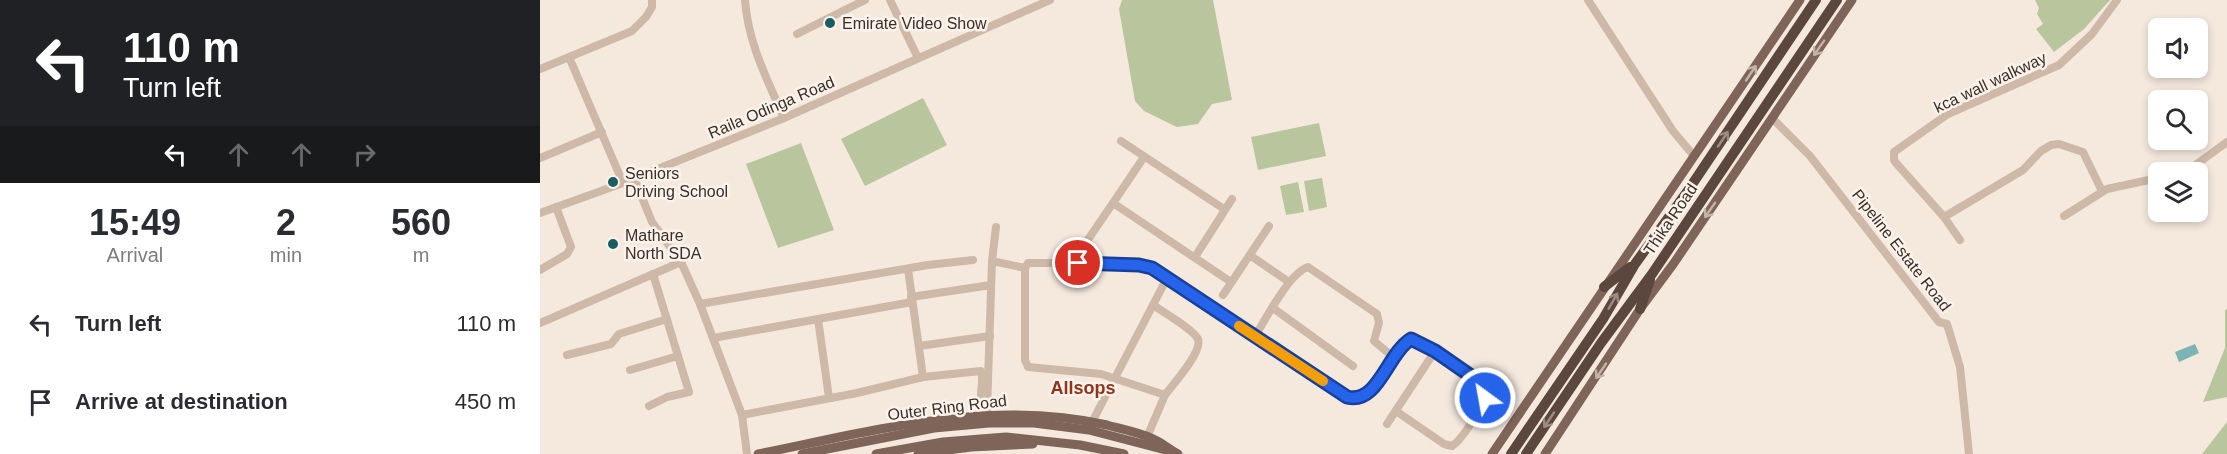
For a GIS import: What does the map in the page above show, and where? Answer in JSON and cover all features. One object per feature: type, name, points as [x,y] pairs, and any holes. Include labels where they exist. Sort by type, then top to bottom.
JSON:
[{"type":"highway","name":"Thika Road","points":[[1511,454],[1603,319],[1635,264],[1687,192],[1816,0]]},
{"type":"highway","name":"Thika Road","points":[[1526,454],[1601,343],[1652,274],[1837,0]]},
{"type":"highway","points":[[1604,287],[1635,264]]},
{"type":"highway","points":[[1640,309],[1652,274]]},
{"type":"main road","name":"Thika Road","points":[[1492,454],[1800,0]]},
{"type":"main road","name":"Thika Road","points":[[1545,454],[1640,309],[1674,263],[1852,0]]},
{"type":"main road","name":"Outer Ring Road","points":[[758,454],[987,411],[1092,422],[1148,437],[1175,452]]},
{"type":"main road","name":"Outer Ring Road","points":[[802,454],[934,428],[989,423],[1034,423],[1089,430],[1175,452]]},
{"type":"main road","name":"Outer Ring Road","points":[[876,454],[986,437],[1025,438],[1080,445],[1124,454]]},
{"type":"main road","name":"Outer Ring Road","points":[[918,454],[971,447],[1048,442]]},
{"type":"street","points":[[540,69],[632,31],[646,17],[652,7],[652,0]]},
{"type":"street","points":[[745,0],[753,47],[784,118]]},
{"type":"street","points":[[797,34],[865,0]]},
{"type":"street","points":[[890,0],[918,58]]},
{"type":"street","name":"Raila Odinga Road","points":[[540,213],[624,183],[784,118],[1050,0]]},
{"type":"street","points":[[1588,0],[1673,131],[1694,156]]},
{"type":"street","name":"kca wall walkway","points":[[1960,240],[1944,217],[1896,164],[1894,152],[1948,114],[2059,65],[2092,34],[2117,0]]},
{"type":"street","points":[[569,57],[624,183]]},
{"type":"street","name":"Pipeline Estate Road","points":[[1772,118],[1794,138],[1817,165],[1939,322],[1947,324],[1960,367],[1969,454]]},
{"type":"street","points":[[540,158],[602,132]]},
{"type":"street","points":[[1121,141],[1224,209]]},
{"type":"street","points":[[2201,162],[2227,142]]},
{"type":"street","points":[[1944,217],[2023,170],[2041,151],[2058,144],[2083,152],[2102,191]]},
{"type":"street","points":[[1087,241],[1144,157]]},
{"type":"street","points":[[634,178],[652,222],[681,262],[700,304],[742,415],[747,454]]},
{"type":"street","points":[[2064,216],[2102,191],[2148,180]]},
{"type":"street","points":[[1195,257],[1232,199]]},
{"type":"street","points":[[1113,203],[1231,282]]},
{"type":"street","points":[[540,270],[567,254],[572,247],[556,207]]},
{"type":"street","points":[[987,411],[992,261],[996,226]]},
{"type":"street","points":[[1223,295],[1269,226]]},
{"type":"street","points":[[1251,256],[1288,282]]},
{"type":"street","points":[[700,304],[973,260]]},
{"type":"street","points":[[992,261],[1025,268]]},
{"type":"street","points":[[541,320],[681,262]]},
{"type":"street","points":[[1165,395],[1114,377],[1088,372],[1028,367],[1025,360],[1026,264],[1032,262],[1139,265],[1152,268],[1347,397],[1353,398],[1369,394],[1393,357],[1411,339],[1435,351],[1486,388],[1485,398],[1459,439],[1455,444],[1449,446],[1396,411]]},
{"type":"street","points":[[1255,336],[1288,282],[1300,270],[1308,267],[1374,310],[1379,320],[1374,341],[1393,357]]},
{"type":"street","points":[[908,269],[923,377]]},
{"type":"street","points":[[649,406],[666,397],[689,392],[653,274]]},
{"type":"street","points":[[1092,422],[1167,278]]},
{"type":"street","points":[[713,338],[991,285]]},
{"type":"street","points":[[1148,437],[1165,395],[1195,355],[1199,345],[1191,332],[1153,305]]},
{"type":"street","points":[[1273,308],[1353,366]]},
{"type":"street","points":[[567,356],[610,344],[619,334],[667,319]]},
{"type":"street","points":[[818,319],[829,398]]},
{"type":"street","points":[[918,346],[990,336]]},
{"type":"street","points":[[1387,424],[1435,351]]},
{"type":"street","points":[[630,370],[678,356]]},
{"type":"street","points":[[742,415],[923,377],[981,371],[981,400],[987,411]]},
{"type":"green space","points":[[1122,0],[1213,0],[1232,100],[1212,104],[1198,124],[1177,127],[1144,111],[1135,101],[1119,9]]},
{"type":"green space","points":[[2035,0],[2110,0],[2084,29],[2054,52],[2036,29],[2043,24],[2037,14],[2039,8]]},
{"type":"green space","points":[[923,98],[947,145],[865,186],[841,139]]},
{"type":"green space","points":[[1319,123],[1326,156],[1258,170],[1251,137]]},
{"type":"green space","points":[[801,143],[834,230],[778,248],[746,164]]},
{"type":"green space","points":[[1322,178],[1327,207],[1309,211],[1304,181]]},
{"type":"green space","points":[[1298,182],[1304,212],[1286,215],[1280,186]]},
{"type":"green space","points":[[2227,309],[2227,397],[2203,402],[2225,348],[2225,310]]},
{"type":"green space","points":[[2227,422],[2227,454],[2202,454]]},
{"type":"water","points":[[2195,344],[2199,353],[2179,362],[2175,352]]},
{"type":"slow traffic","points":[[1239,326],[1323,381]]},
{"type":"place","name":"Emirate Video Show","points":[[830,23]]},
{"type":"place","name":"Seniors Driving School","points":[[613,182]]},
{"type":"place","name":"Mathare North SDA","points":[[613,244]]},
{"type":"district","name":"Allsops","points":[[1083,388]]},
{"type":"route","points":[[1078,263],[1139,265],[1152,268],[1347,397],[1357,398],[1369,394],[1393,357],[1411,339],[1435,351],[1481,383],[1486,388],[1485,398]]}]
